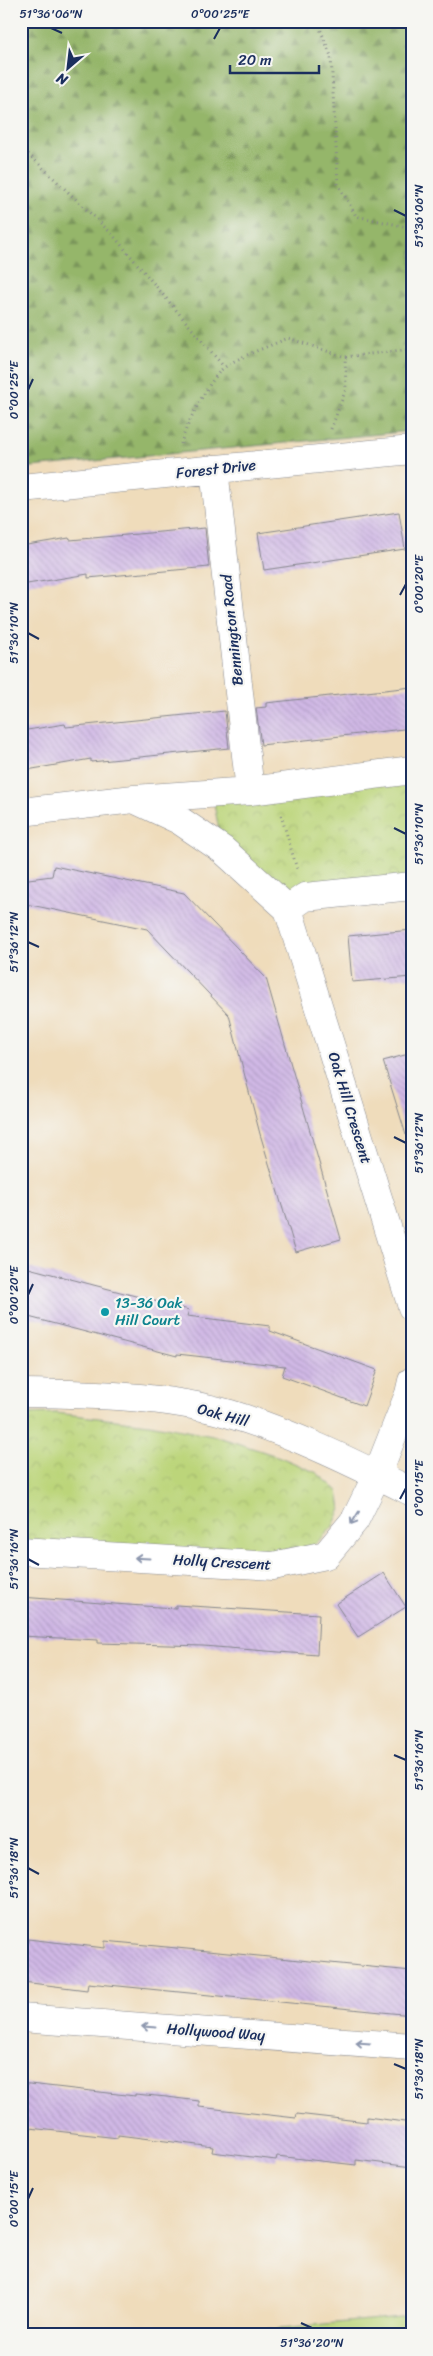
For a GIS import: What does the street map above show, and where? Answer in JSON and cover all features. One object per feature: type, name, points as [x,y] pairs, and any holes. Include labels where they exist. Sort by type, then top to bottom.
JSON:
[{"type":"street","name":"Forest Drive","points":[[21,488],[412,450]]},
{"type":"street","name":"Bennington Road","points":[[214,469],[262,790]]},
{"type":"street","points":[[21,812],[134,799],[262,790],[412,770]]},
{"type":"street","points":[[134,799],[179,820],[296,903],[412,886]]},
{"type":"street","name":"Oak Hill Crescent","points":[[296,903],[412,1307]]},
{"type":"street","points":[[377,1475],[409,1394],[412,1381]]},
{"type":"street","name":"Oak Hill","points":[[21,1393],[89,1394],[176,1404],[229,1414],[301,1440],[412,1492]]},
{"type":"street","name":"Holly Crescent","points":[[21,1551],[272,1566],[317,1557],[326,1555],[355,1520],[377,1475]]},
{"type":"street","name":"Hollywood Way","points":[[21,2018],[412,2046]]},
{"type":"path","points":[[317,21],[331,56],[338,184],[356,216],[412,228]]},
{"type":"path","points":[[21,147],[112,234],[224,367]]},
{"type":"path","points":[[176,472],[182,434],[201,399],[224,367],[288,338],[345,357],[412,349]]},
{"type":"path","points":[[320,458],[346,389],[345,357]]},
{"type":"path","points":[[262,790],[296,903]]},
{"type":"green space","points":[[21,21],[412,21],[412,431],[21,468]]},
{"type":"green space","points":[[412,770],[412,886],[288,909],[223,850],[212,794]]},
{"type":"green space","points":[[56,1413],[149,1424],[218,1437],[280,1457],[317,1473],[338,1491],[341,1509],[332,1528],[313,1546],[260,1553],[21,1542],[21,1414]]},
{"type":"green space","points":[[412,2316],[412,2335],[204,2335]]},
{"type":"building","points":[[399,512],[405,549],[264,570],[258,533]]},
{"type":"building","points":[[205,528],[209,567],[88,578],[88,574],[21,585],[21,546],[69,538],[70,540]]},
{"type":"building","points":[[412,687],[412,728],[261,745],[256,708],[266,707],[266,703]]},
{"type":"building","points":[[225,711],[229,748],[91,762],[91,759],[21,771],[21,731],[65,724],[66,727]]},
{"type":"building","points":[[54,866],[184,893],[266,978],[341,1239],[296,1252],[260,1134],[229,1015],[147,929],[21,903],[21,880],[52,876]]},
{"type":"building","points":[[412,930],[412,977],[352,982],[348,936]]},
{"type":"building","points":[[412,1053],[412,1134],[406,1135],[383,1061]]},
{"type":"building","points":[[21,1266],[189,1310],[187,1316],[270,1326],[270,1331],[377,1370],[364,1406],[282,1376],[285,1366],[177,1354],[177,1356],[21,1315]]},
{"type":"building","points":[[384,1573],[406,1607],[358,1637],[336,1604]]},
{"type":"building","points":[[21,1597],[176,1608],[176,1605],[319,1614],[317,1655],[203,1646],[98,1643],[98,1640],[21,1636]]},
{"type":"building","points":[[28,1939],[105,1948],[105,1941],[412,1971],[412,2015],[88,1983],[87,1990],[23,1982]]},
{"type":"building","points":[[21,2083],[199,2101],[199,2107],[296,2118],[297,2114],[367,2122],[367,2117],[412,2123],[412,2167],[356,2160],[356,2165],[277,2156],[276,2160],[212,2152],[213,2147],[118,2135],[118,2138],[21,2127]]},
{"type":"place","name":"13-36 Oak Hill Court","points":[[105,1312]]}]
